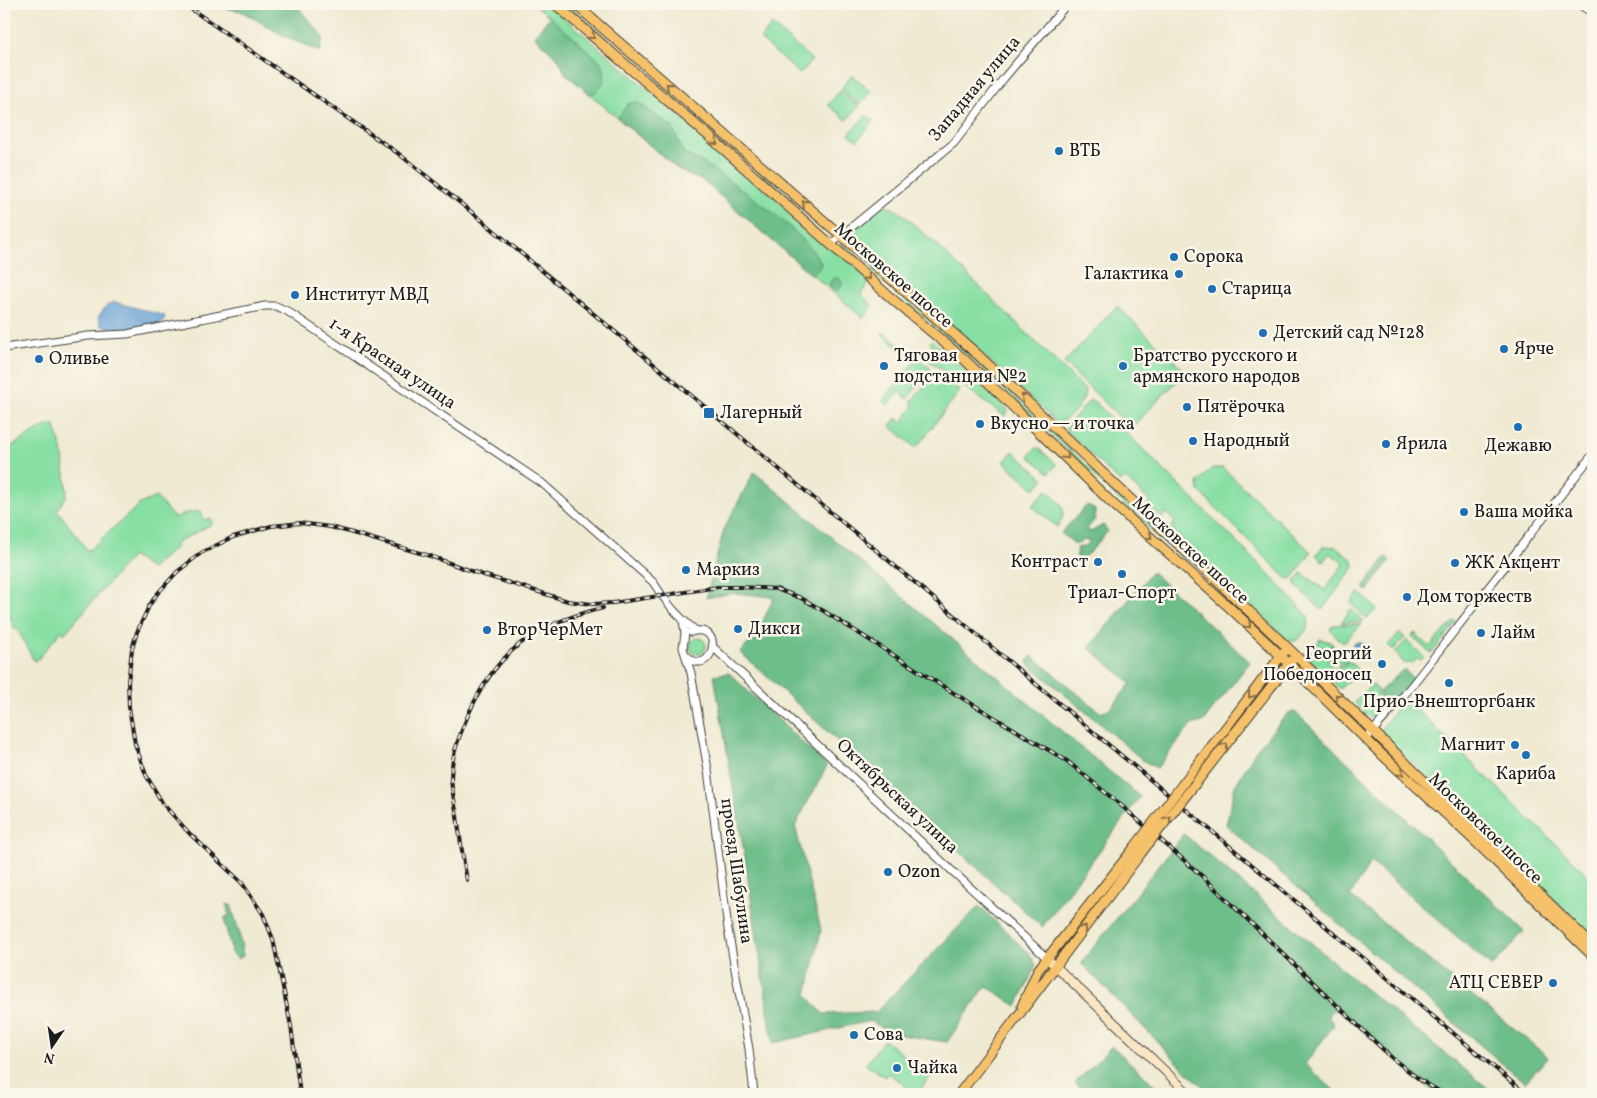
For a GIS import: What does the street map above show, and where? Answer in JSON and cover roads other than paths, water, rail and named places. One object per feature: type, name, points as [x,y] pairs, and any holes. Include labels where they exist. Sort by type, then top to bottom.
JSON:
[{"type":"main road","name":"Московское шоссе","points":[[555,4],[965,360],[1127,516],[1281,656],[1593,956]]},
{"type":"main road","name":"Московское шоссе","points":[[575,4],[842,235],[1011,386],[1288,648],[1593,946]]},
{"type":"main road","points":[[960,1094],[1056,968],[1185,781],[1288,648]]},
{"type":"main road","points":[[1016,1020],[1038,970],[1195,784],[1295,656]]},
{"type":"main road","name":"Октябрьская улица","points":[[1048,959],[1189,1094]]},
{"type":"street","name":"Западная улица","points":[[831,244],[954,143],[1004,78],[1067,4]]},
{"type":"street","points":[[1578,4],[1593,13]]},
{"type":"street","name":"1-я Красная улица","points":[[4,348],[101,335],[126,334],[265,306],[276,306],[287,311],[542,483],[653,582],[662,596],[683,620],[695,630]]},
{"type":"street","points":[[1366,739],[1405,694],[1593,454]]},
{"type":"street","name":"проезд Шабулина","points":[[683,620],[684,652],[691,673],[708,770],[728,929],[749,1049],[754,1094]]},
{"type":"street","points":[[685,638],[695,630],[707,633],[713,647],[710,656]]},
{"type":"street","name":"Октябрьская улица","points":[[713,647],[1048,959]]},
{"type":"street","points":[[684,652],[687,657],[696,661],[702,661],[710,656],[725,657]]},
{"type":"street","points":[[691,673],[690,669],[696,661]]},
{"type":"water","points":[[114,302],[163,315],[165,316],[163,322],[140,329],[101,326],[98,317],[107,305]]},
{"type":"water","points":[[1356,642],[1362,642],[1367,647],[1365,656],[1356,658],[1351,653],[1351,647]]},
{"type":"railway","points":[[184,4],[399,154],[479,218],[1526,1094]]},
{"type":"railway","points":[[300,1094],[291,1026],[273,939],[263,914],[242,883],[189,833],[163,804],[146,775],[135,744],[129,707],[128,682],[132,649],[137,632],[149,606],[177,572],[201,553],[233,537],[271,526],[300,523],[349,532],[568,601],[592,604],[613,603],[718,587],[776,589],[801,598],[1067,761],[1202,876],[1392,1058],[1420,1080],[1444,1094]]},
{"type":"railway","points":[[467,880],[451,771],[458,741],[477,696],[503,659],[519,644],[556,623],[603,608]]},
{"type":"place","name":"ВТБ","points":[[1059,151]]},
{"type":"place","name":"Сорока","points":[[1174,257]]},
{"type":"place","name":"Галактика","points":[[1179,274]]},
{"type":"place","name":"Старица","points":[[1212,289]]},
{"type":"place","name":"Институт МВД","points":[[295,295]]},
{"type":"place","name":"Детский сад №128","points":[[1263,333]]},
{"type":"place","name":"Ярче","points":[[1504,349]]},
{"type":"place","name":"Оливье","points":[[39,359]]},
{"type":"place","name":"Тяговая подстанция №2","points":[[884,366]]},
{"type":"place","name":"Братство русского и армянского народов","points":[[1123,366]]},
{"type":"place","name":"Пятёрочка","points":[[1187,407]]},
{"type":"place","name":"Лагерный","points":[[709,413]]},
{"type":"place","name":"Вкусно — и точка","points":[[980,424]]},
{"type":"place","name":"Дежавю","points":[[1518,427]]},
{"type":"place","name":"Народный","points":[[1193,441]]},
{"type":"place","name":"Ярила","points":[[1386,444]]},
{"type":"place","name":"Ваша мойка","points":[[1464,512]]},
{"type":"place","name":"Контраст","points":[[1098,562]]},
{"type":"place","name":"ЖК Акцент","points":[[1455,563]]},
{"type":"place","name":"Маркиз","points":[[686,570]]},
{"type":"place","name":"Триал-Спорт","points":[[1122,574]]},
{"type":"place","name":"Дом торжеств","points":[[1407,597]]},
{"type":"place","name":"Дикси","points":[[738,629]]},
{"type":"place","name":"ВторЧерМет","points":[[487,630]]},
{"type":"place","name":"Лайм","points":[[1481,633]]},
{"type":"place","name":"Георгий Победоносец","points":[[1382,664]]},
{"type":"place","name":"Прио-Внешторгбанк","points":[[1449,683]]},
{"type":"place","name":"Магнит","points":[[1515,745]]},
{"type":"place","name":"Кариба","points":[[1526,755]]},
{"type":"place","name":"Ozon","points":[[888,872]]},
{"type":"place","name":"АТЦ СЕВЕР","points":[[1553,983]]},
{"type":"place","name":"Сова","points":[[854,1035]]},
{"type":"place","name":"Чайка","points":[[897,1068]]}]
